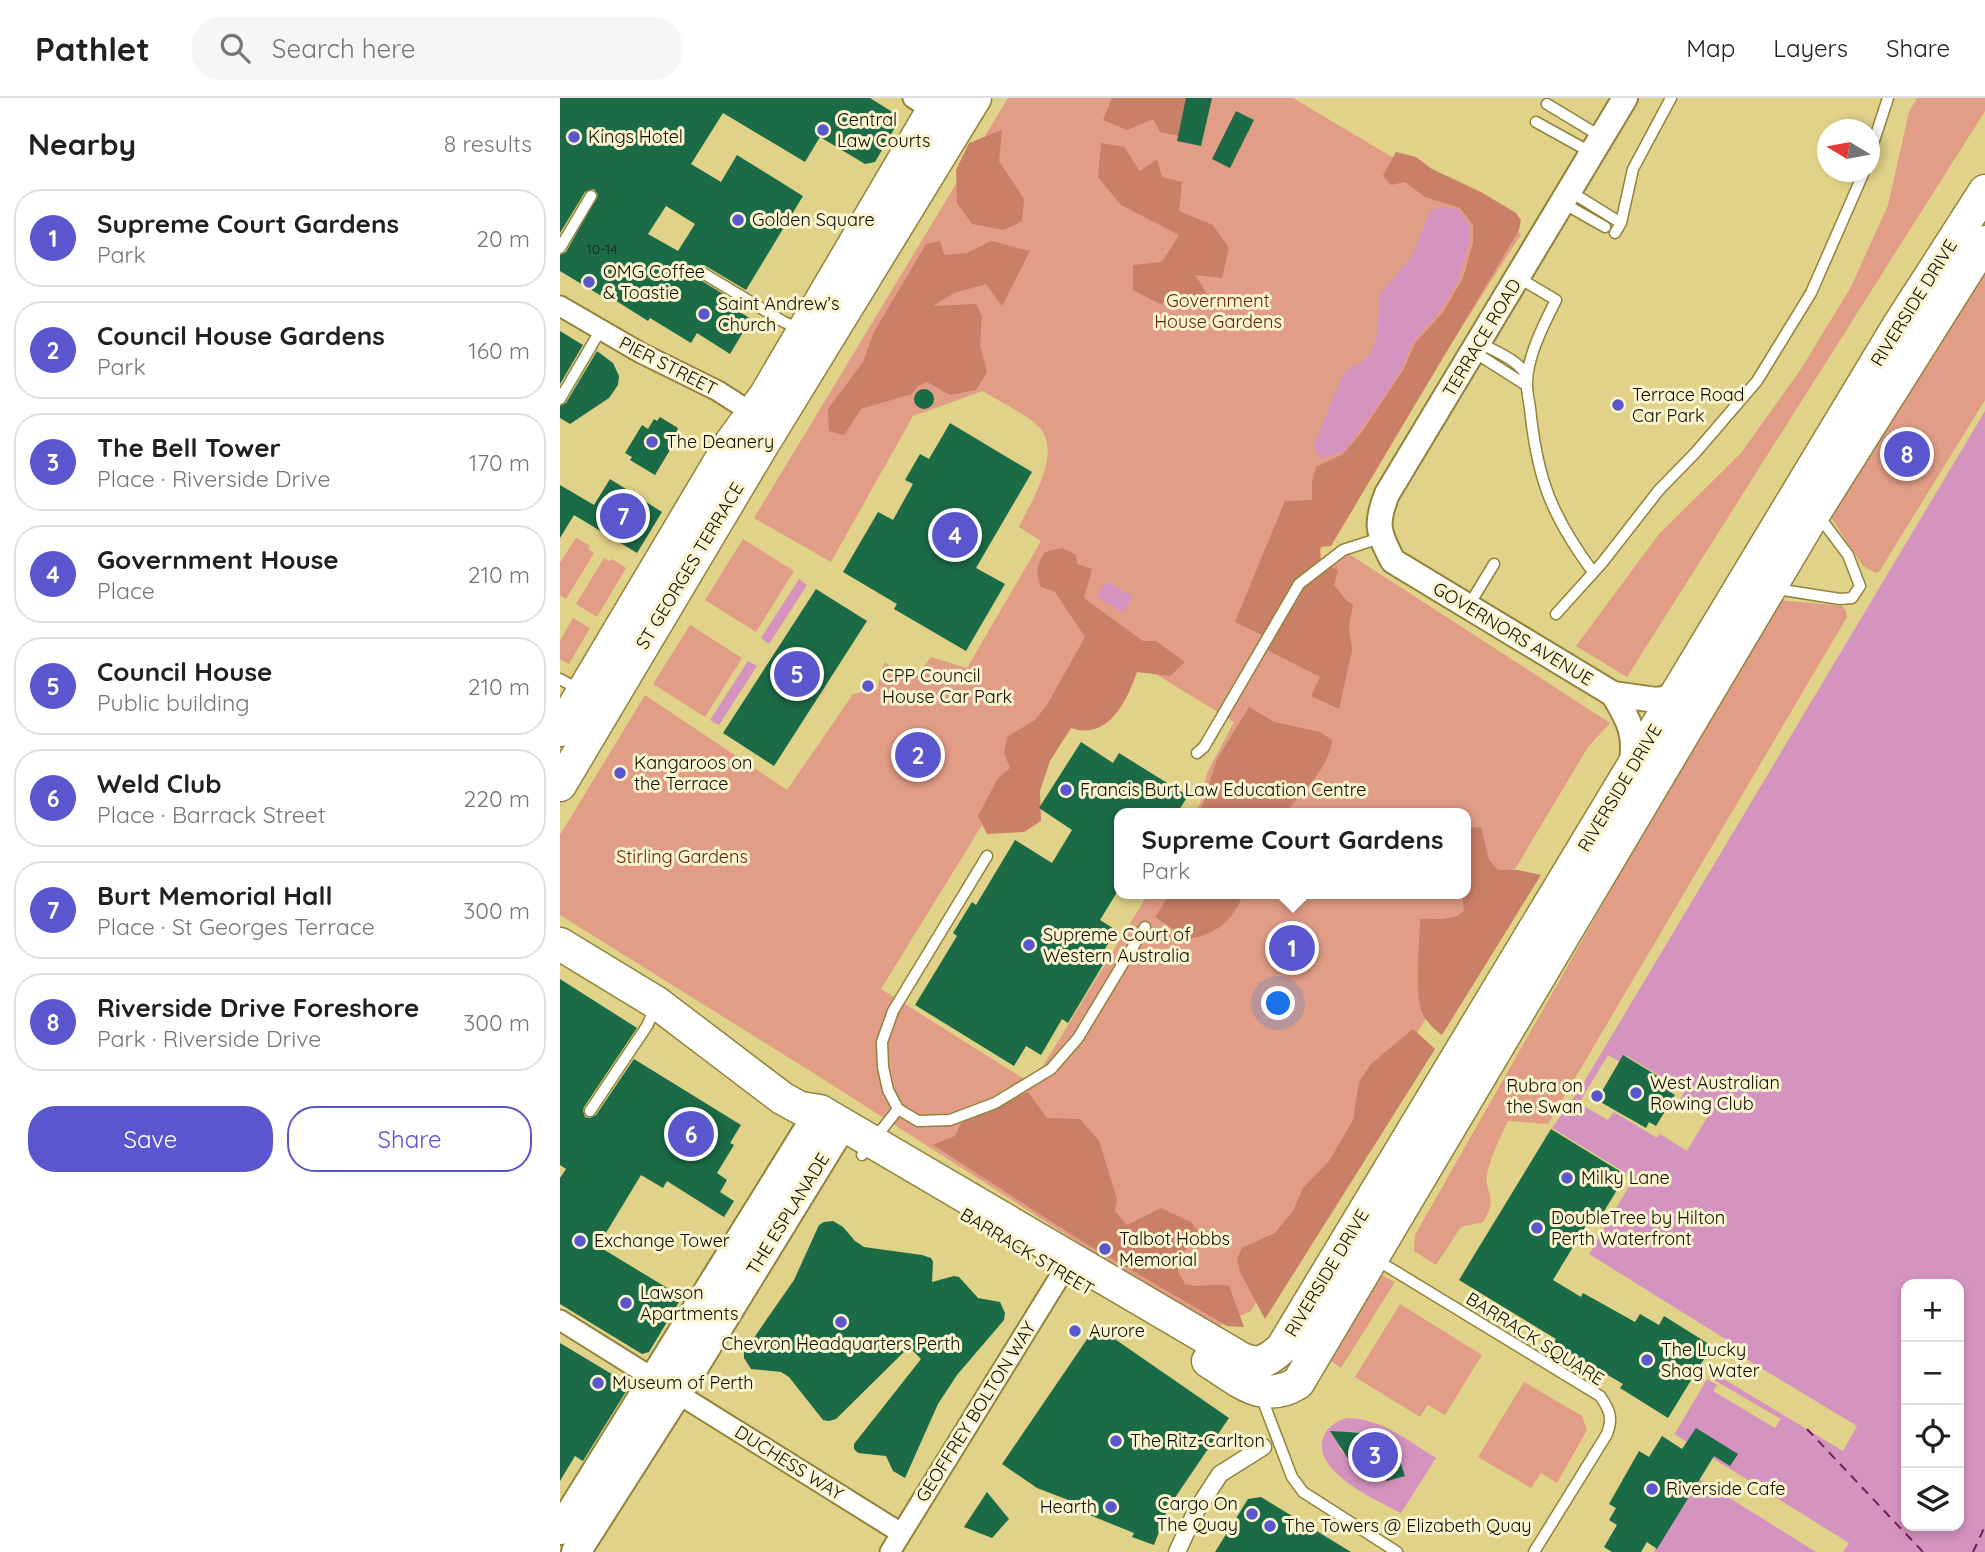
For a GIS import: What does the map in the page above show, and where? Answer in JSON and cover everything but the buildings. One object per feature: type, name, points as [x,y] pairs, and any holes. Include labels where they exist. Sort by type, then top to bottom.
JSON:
[{"type":"main road","name":"ST GEORGES TERRACE","points":[[764,420],[804,331],[936,108],[975,98]]},
{"type":"main road","name":"ST GEORGES TERRACE","points":[[560,730],[588,695],[732,441],[764,420],[936,108]]},
{"type":"main road","name":"RIVERSIDE DRIVE","points":[[1242,1359],[1255,1363],[1268,1360],[1282,1348],[1897,328],[1985,191]]},
{"type":"main road","name":"RIVERSIDE DRIVE","points":[[1259,1392],[1286,1390],[1298,1383],[1815,512],[1985,242]]},
{"type":"main road","name":"ST GEORGES TERRACE","points":[[560,785],[588,695]]},
{"type":"main road","name":"BARRACK STREET","points":[[560,944],[657,1003],[782,1098],[1242,1359]]},
{"type":"main road","name":"THE ESPLANADE","points":[[560,1530],[653,1378],[822,1121]]},
{"type":"main road","name":"THE ESPLANADE","points":[[576,1552],[677,1394],[822,1121]]},
{"type":"main road","name":"BARRACK STREET","points":[[867,1148],[1062,1273],[1259,1392]]},
{"type":"main road","points":[[1331,1267],[1355,1256],[1373,1257]]},
{"type":"street","name":"TERRACE ROAD","points":[[1381,538],[1378,522],[1387,494],[1625,98]]},
{"type":"street","name":"PIER STREET","points":[[560,306],[600,331],[718,391],[764,420]]},
{"type":"street","name":"GOVERNORS AVENUE","points":[[1381,538],[1393,561],[1413,575],[1613,694],[1656,700],[1671,696],[1679,690]]},
{"type":"street","name":"GOVERNORS AVENUE","points":[[1613,694],[1633,732],[1635,749],[1630,771]]},
{"type":"street","name":"GEOFFREY BOLTON WAY","points":[[890,1552],[1062,1273]]},
{"type":"street","name":"DUCHESS WAY","points":[[560,1320],[901,1534]]},
{"type":"street","points":[[1177,1552],[1196,1511],[1220,1474],[1262,1447]]},
{"type":"lane","points":[[1615,233],[1620,223],[1628,184],[1647,141],[1671,98]]},
{"type":"lane","points":[[1880,122],[1888,98]]},
{"type":"lane","points":[[1547,104],[1597,145]]},
{"type":"lane","points":[[1536,122],[1597,145]]},
{"type":"lane","points":[[1556,614],[1602,563],[1658,490],[1696,452],[1757,381],[1811,293],[1860,182]]},
{"type":"lane","points":[[560,248],[591,196]]},
{"type":"lane","points":[[1566,197],[1620,223]]},
{"type":"lane","points":[[1566,197],[1605,227]]},
{"type":"lane","points":[[701,272],[784,322],[804,331]]},
{"type":"lane","points":[[1518,278],[1556,300],[1534,350],[1527,383],[1534,447],[1558,520],[1593,572]]},
{"type":"lane","points":[[560,399],[600,331]]},
{"type":"lane","points":[[1476,347],[1527,383]]},
{"type":"lane","points":[[1772,588],[1840,600],[1852,598],[1860,586],[1848,555],[1815,512]]},
{"type":"lane","points":[[1197,753],[1204,747],[1299,584],[1343,550],[1381,538]]},
{"type":"lane","points":[[1468,606],[1494,564]]},
{"type":"lane","points":[[987,856],[893,1011],[882,1042],[883,1067],[888,1090],[898,1109],[918,1121],[950,1120],[995,1103],[1051,1069],[1078,1038],[1145,927]]},
{"type":"lane","points":[[590,1111],[647,1026],[657,1003]]},
{"type":"lane","points":[[867,1148],[898,1109]]},
{"type":"lane","name":"BARRACK SQUARE","points":[[1373,1257],[1600,1396],[1610,1412],[1611,1423],[1607,1434],[1534,1552]]},
{"type":"lane","points":[[1259,1392],[1292,1477],[1303,1492],[1397,1552]]},
{"type":"green space","points":[[1008,98],[1293,98],[1521,234],[1300,582],[1343,550],[1610,723],[1588,747],[1251,1311],[1213,1329],[823,1079],[560,915],[560,835],[645,695],[787,790],[853,694],[878,689],[885,662],[897,672],[914,679],[931,657],[967,668],[1041,541],[1019,527],[1047,463],[1045,437],[1033,421],[983,391],[913,416],[831,562],[754,518]]},
{"type":"green space","points":[[1917,98],[1985,98],[1985,111],[1627,677],[1576,646],[1659,534],[1741,453],[1801,369],[1851,287],[1888,205],[1909,112]]},
{"type":"green space","points":[[1985,258],[1985,400],[1876,573],[1863,566],[1830,516]]},
{"type":"green space","points":[[577,538],[590,546],[588,549],[594,553],[566,599],[560,595],[560,563]]},
{"type":"green space","points":[[743,539],[794,571],[756,632],[705,600]]},
{"type":"green space","points":[[604,558],[610,561],[612,559],[626,568],[597,617],[576,604]]},
{"type":"green space","points":[[1779,600],[1842,606],[1847,617],[1548,1124],[1508,1121],[1487,1174],[1491,1200],[1488,1213],[1483,1222],[1461,1227],[1436,1265],[1414,1251],[1415,1235],[1683,763]]},
{"type":"green space","points":[[573,618],[590,628],[569,664],[560,659],[560,641]]},
{"type":"green space","points":[[690,625],[742,658],[705,717],[653,684]]},
{"type":"green space","points":[[1379,1274],[1395,1282],[1341,1368],[1325,1357]]},
{"type":"green space","points":[[1400,1304],[1482,1355],[1445,1415],[1428,1405],[1420,1417],[1355,1377]]},
{"type":"green space","points":[[1524,1382],[1582,1416],[1587,1430],[1557,1483],[1541,1473],[1531,1488],[1478,1457]]},
{"type":"shaded area","points":[[1112,98],[1200,98],[1180,136],[1160,132],[1153,119],[1127,130],[1103,120]]},
{"type":"shaded area","points":[[1002,130],[999,161],[1024,199],[1022,221],[1004,230],[972,224],[957,203],[956,170],[969,143]]},
{"type":"shaded area","points":[[1101,143],[1124,147],[1140,171],[1157,159],[1162,177],[1182,182],[1179,211],[1213,225],[1229,248],[1222,278],[1195,275],[1208,295],[1160,304],[1133,290],[1133,265],[1162,262],[1179,235],[1121,205],[1098,177]]},
{"type":"shaded area","points":[[1396,152],[1416,157],[1432,169],[1481,192],[1516,213],[1521,220],[1519,230],[1331,546],[1320,547],[1321,562],[1338,570],[1334,585],[1347,601],[1353,604],[1349,626],[1352,650],[1339,709],[1311,696],[1320,677],[1269,651],[1270,639],[1235,622],[1285,501],[1312,500],[1312,482],[1316,467],[1343,454],[1362,432],[1404,369],[1415,343],[1444,311],[1463,278],[1473,243],[1473,225],[1460,208],[1425,197],[1405,182],[1391,185],[1383,175]]},
{"type":"shaded area","points":[[1442,207],[1458,209],[1470,226],[1469,243],[1459,279],[1441,310],[1413,342],[1402,368],[1380,403],[1343,452],[1323,458],[1317,454],[1314,445],[1341,379],[1351,367],[1363,362],[1372,351],[1377,335],[1380,294],[1412,256],[1430,211]]},
{"type":"shaded area","points":[[940,241],[944,255],[967,253],[991,241],[1030,251],[1002,306],[986,284],[954,293],[933,306],[976,304],[982,316],[980,345],[987,372],[976,390],[950,395],[927,382],[918,386],[912,394],[861,409],[844,435],[829,431],[828,409],[863,362],[874,332],[926,244]]},
{"type":"shaded area","points":[[1985,411],[1985,1552],[1601,1552],[1680,1425],[1727,1340],[1589,1254],[1634,1178],[1552,1128],[1581,1087]]},
{"type":"shaded area","points":[[1062,548],[1076,555],[1077,564],[1092,569],[1084,598],[1143,641],[1156,641],[1185,662],[1170,676],[1137,672],[1128,695],[1106,724],[1084,731],[1071,728],[1050,761],[1040,791],[1041,821],[1024,832],[987,834],[978,816],[998,778],[1010,768],[1004,753],[1007,737],[1035,720],[1047,705],[1085,637],[1055,592],[1041,587],[1039,582],[1038,569],[1045,552]]},
{"type":"shaded area","points":[[799,579],[807,585],[769,644],[761,638]]},
{"type":"shaded area","points":[[1106,581],[1133,596],[1123,613],[1097,596]]},
{"type":"shaded area","points":[[748,661],[757,666],[719,725],[710,720]]},
{"type":"shaded area","points":[[1249,707],[1274,722],[1320,732],[1332,740],[1321,770],[1289,808],[1202,808],[1217,759]]},
{"type":"shaded area","points":[[1481,827],[1489,860],[1498,870],[1518,870],[1541,875],[1442,1035],[1424,1017],[1419,1000],[1420,919],[1449,918],[1464,911],[1463,899],[1471,899],[1471,828]]},
{"type":"shaded area","points":[[1167,899],[1241,899],[1223,925],[1198,937],[1188,939],[1155,917]]},
{"type":"shaded area","points":[[1413,1029],[1435,1049],[1265,1319],[1240,1272],[1237,1258],[1242,1248],[1275,1233],[1293,1211],[1303,1188],[1329,1161],[1353,1120],[1359,1082],[1371,1064]]},
{"type":"shaded area","points":[[1028,1092],[1047,1118],[1080,1119],[1099,1141],[1117,1199],[1115,1211],[1127,1225],[1161,1208],[1191,1222],[1198,1231],[1190,1246],[1179,1256],[1178,1271],[1185,1284],[1229,1286],[1244,1327],[1227,1326],[1083,1242],[933,1145],[955,1136],[962,1121]]},
{"type":"shaded area","points":[[1347,1418],[1383,1426],[1436,1458],[1401,1513],[1349,1484],[1328,1463],[1322,1451],[1323,1438],[1336,1422]],"holes":[[[1347,1431],[1356,1432],[1380,1439],[1398,1455],[1402,1463],[1399,1462],[1387,1481],[1363,1472],[1339,1448],[1338,1446],[1342,1449],[1352,1432]]]},
{"type":"pier","points":[[1608,1055],[1620,1062],[1625,1055],[1685,1091],[1680,1099],[1708,1116],[1687,1151],[1660,1134],[1657,1138],[1614,1112],[1608,1120],[1579,1103]]},
{"type":"pier","points":[[1721,1344],[1857,1426],[1843,1451],[1712,1372],[1709,1377],[1781,1419],[1775,1428],[1713,1391],[1717,1385],[1707,1379],[1680,1425],[1677,1423]]},
{"type":"pier","points":[[1674,1434],[1849,1543],[1843,1552],[1816,1552],[1699,1479],[1654,1552],[1601,1552]]},
{"type":"ferry route","points":[[1807,1429],[1923,1552]]},
{"type":"ferry route","points":[[1973,1552],[1985,1526]]},
{"type":"place","name":"Central Law Courts","points":[[823,130]]},
{"type":"place","name":"Kings Hotel","points":[[574,137]]},
{"type":"place","name":"Golden Square","points":[[738,220]]},
{"type":"place","name":"OMG Coffee & Toastie","points":[[589,282]]},
{"type":"place","name":"Saint Andrew’s Church","points":[[704,314]]},
{"type":"place","name":"Terrace Road Car Park","points":[[1618,405]]},
{"type":"place","name":"The Deanery","points":[[652,442]]},
{"type":"place","name":"Riverside Drive Foreshore","points":[[1907,454]]},
{"type":"place","name":"Burt Memorial Hall","points":[[623,516]]},
{"type":"place","name":"Government House","points":[[955,535]]},
{"type":"place","name":"Council House","points":[[797,674]]},
{"type":"place","name":"CPP Council House Car Park","points":[[868,686]]},
{"type":"place","name":"Council House Gardens","points":[[918,755]]},
{"type":"place","name":"Kangaroos on the Terrace","points":[[620,773]]},
{"type":"place","name":"Francis Burt Law Education Centre","points":[[1066,790]]},
{"type":"place","name":"Supreme Court of Western Australia","points":[[1029,945]]},
{"type":"place","name":"Supreme Court Gardens","points":[[1292,948]]},
{"type":"place","name":"West Australian Rowing Club","points":[[1636,1093]]},
{"type":"place","name":"Rubra on the Swan","points":[[1597,1096]]},
{"type":"place","name":"Weld Club","points":[[691,1134]]},
{"type":"place","name":"Milky Lane","points":[[1567,1178]]},
{"type":"place","name":"DoubleTree by Hilton Perth Waterfront","points":[[1537,1228]]},
{"type":"place","name":"Exchange Tower","points":[[580,1241]]},
{"type":"place","name":"Talbot Hobbs Memorial","points":[[1105,1249]]},
{"type":"place","name":"Lawson Apartments","points":[[626,1303]]},
{"type":"place","name":"Chevron Headquarters Perth","points":[[841,1322]]},
{"type":"place","name":"Aurore","points":[[1075,1331]]},
{"type":"place","name":"The Lucky Shag Water","points":[[1647,1360]]},
{"type":"place","name":"Museum of Perth","points":[[598,1383]]},
{"type":"place","name":"The Ritz-Carlton","points":[[1116,1441]]},
{"type":"place","name":"The Bell Tower","points":[[1375,1455]]},
{"type":"place","name":"Riverside Cafe","points":[[1652,1489]]},
{"type":"place","name":"Hearth","points":[[1111,1507]]},
{"type":"place","name":"Cargo On The Quay","points":[[1252,1514]]},
{"type":"place","name":"The Towers @ Elizabeth Quay","points":[[1270,1526]]},
{"type":"park label","name":"Government House Gardens","points":[[1218,311]]},
{"type":"park label","name":"Stirling Gardens","points":[[682,857]]}]
